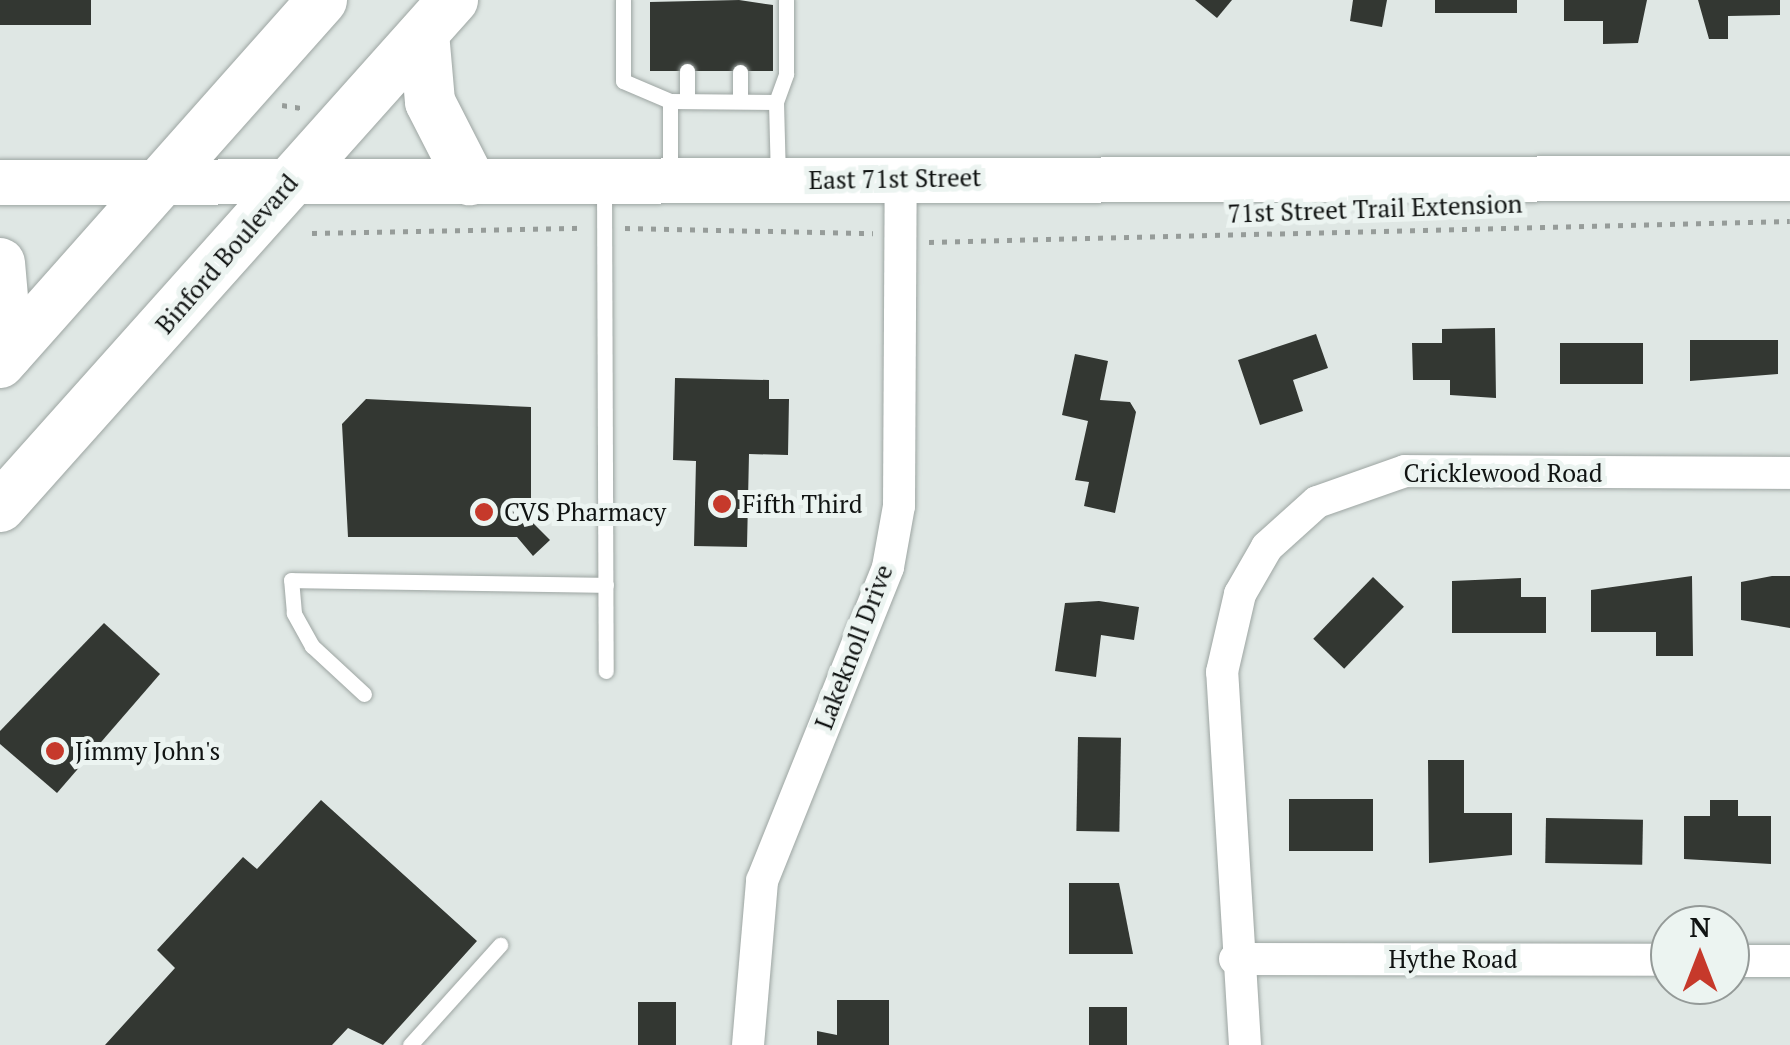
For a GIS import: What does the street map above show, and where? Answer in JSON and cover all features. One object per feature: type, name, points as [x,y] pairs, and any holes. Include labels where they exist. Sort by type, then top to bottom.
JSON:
[{"type":"main road","points":[[4,358],[322,0]]},
{"type":"main road","points":[[438,16],[430,102],[470,180]]},
{"type":"main road","name":"Binford Boulevard","points":[[0,508],[438,16]]},
{"type":"main road","name":"East 71st Street","points":[[0,182],[1790,178]]},
{"type":"main road","points":[[0,263],[4,358]]},
{"type":"street","name":"Lakeknoll Drive","points":[[748,1045],[762,880],[888,567],[898,506],[901,178]]},
{"type":"street","name":"Cricklewood Road","points":[[1245,1045],[1235,959],[1224,646],[1246,581],[1286,528],[1341,490],[1405,471],[1790,473]]},
{"type":"street","name":"Hythe Road","points":[[1235,959],[1650,960]]},
{"type":"street","points":[[1750,960],[1790,961]]},
{"type":"lane","points":[[622,0],[623,82],[670,100],[776,102]]},
{"type":"lane","points":[[778,180],[776,102],[786,74],[786,0]]},
{"type":"lane","points":[[687,71],[687,101]]},
{"type":"lane","points":[[740,72],[740,101]]},
{"type":"lane","points":[[670,100],[670,179]]},
{"type":"lane","points":[[604,179],[606,671]]},
{"type":"lane","points":[[364,694],[312,646],[294,613],[291,580],[606,586]]},
{"type":"lane","points":[[410,1045],[500,945]]},
{"type":"path","points":[[275,104],[308,110]]},
{"type":"path","name":"71st Street Trail Extension","points":[[942,244],[1790,221]]},
{"type":"path","points":[[312,233],[840,228]]},
{"type":"building","points":[[0,0],[91,0],[91,25],[0,25]]},
{"type":"building","points":[[739,0],[773,5],[773,71],[650,71],[650,2]]},
{"type":"building","points":[[1195,0],[1232,0],[1217,18]]},
{"type":"building","points":[[1353,0],[1387,0],[1382,27],[1350,21]]},
{"type":"building","points":[[1435,0],[1517,0],[1517,13],[1435,13]]},
{"type":"building","points":[[1564,0],[1647,0],[1638,43],[1603,44],[1603,21],[1564,21]]},
{"type":"building","points":[[1698,0],[1780,0],[1780,15],[1728,16],[1728,39],[1709,39]]},
{"type":"building","points":[[1495,328],[1496,398],[1450,395],[1450,380],[1413,380],[1412,343],[1442,343],[1442,329]]},
{"type":"building","points":[[1316,334],[1328,368],[1293,380],[1303,411],[1260,425],[1238,360]]},
{"type":"building","points":[[1690,340],[1778,340],[1778,374],[1690,381]]},
{"type":"building","points":[[1560,343],[1643,343],[1643,384],[1560,384]]},
{"type":"building","points":[[1075,354],[1108,361],[1100,400],[1130,402],[1136,412],[1115,513],[1084,506],[1089,482],[1075,480],[1088,421],[1062,415]]},
{"type":"building","name":"Fifth Third","points":[[675,378],[769,380],[769,399],[789,399],[788,455],[749,454],[747,547],[694,546],[696,461],[673,460]]},
{"type":"building","name":"CVS Pharmacy","points":[[366,399],[531,407],[531,521],[550,540],[533,556],[517,537],[348,537],[342,424]]},
{"type":"building","points":[[1692,576],[1693,656],[1656,656],[1656,632],[1591,632],[1591,590]]},
{"type":"building","points":[[1790,576],[1790,628],[1741,620],[1741,582]]},
{"type":"building","points":[[1373,577],[1404,607],[1344,669],[1313,639]]},
{"type":"building","points":[[1521,578],[1521,597],[1546,597],[1546,633],[1452,633],[1452,581]]},
{"type":"building","points":[[1099,601],[1139,607],[1134,640],[1101,635],[1096,677],[1055,671],[1065,603]]},
{"type":"building","points":[[104,623],[160,674],[57,793],[0,744],[0,731]]},
{"type":"building","points":[[1078,737],[1121,738],[1119,832],[1076,831]]},
{"type":"building","points":[[1428,760],[1464,760],[1464,813],[1512,813],[1512,855],[1429,863]]},
{"type":"building","points":[[1289,799],[1373,799],[1373,851],[1289,851]]},
{"type":"building","points":[[321,800],[477,941],[383,1045],[348,1028],[332,1045],[105,1045],[175,968],[157,950],[243,857],[257,869]]},
{"type":"building","points":[[1710,800],[1738,800],[1738,816],[1771,816],[1771,864],[1684,859],[1684,816],[1710,816]]},
{"type":"building","points":[[1546,818],[1643,820],[1642,865],[1545,863]]},
{"type":"building","points":[[1069,883],[1119,883],[1133,954],[1069,954]]},
{"type":"building","points":[[837,1000],[889,1000],[889,1045],[817,1045],[817,1031],[837,1035]]},
{"type":"building","points":[[638,1002],[676,1002],[676,1045],[638,1045]]},
{"type":"building","points":[[1089,1007],[1127,1007],[1127,1045],[1089,1045]]},
{"type":"place","name":"Fifth Third","points":[[722,504]]},
{"type":"place","name":"CVS Pharmacy","points":[[484,512]]},
{"type":"place","name":"Jimmy John's","points":[[55,751]]}]
